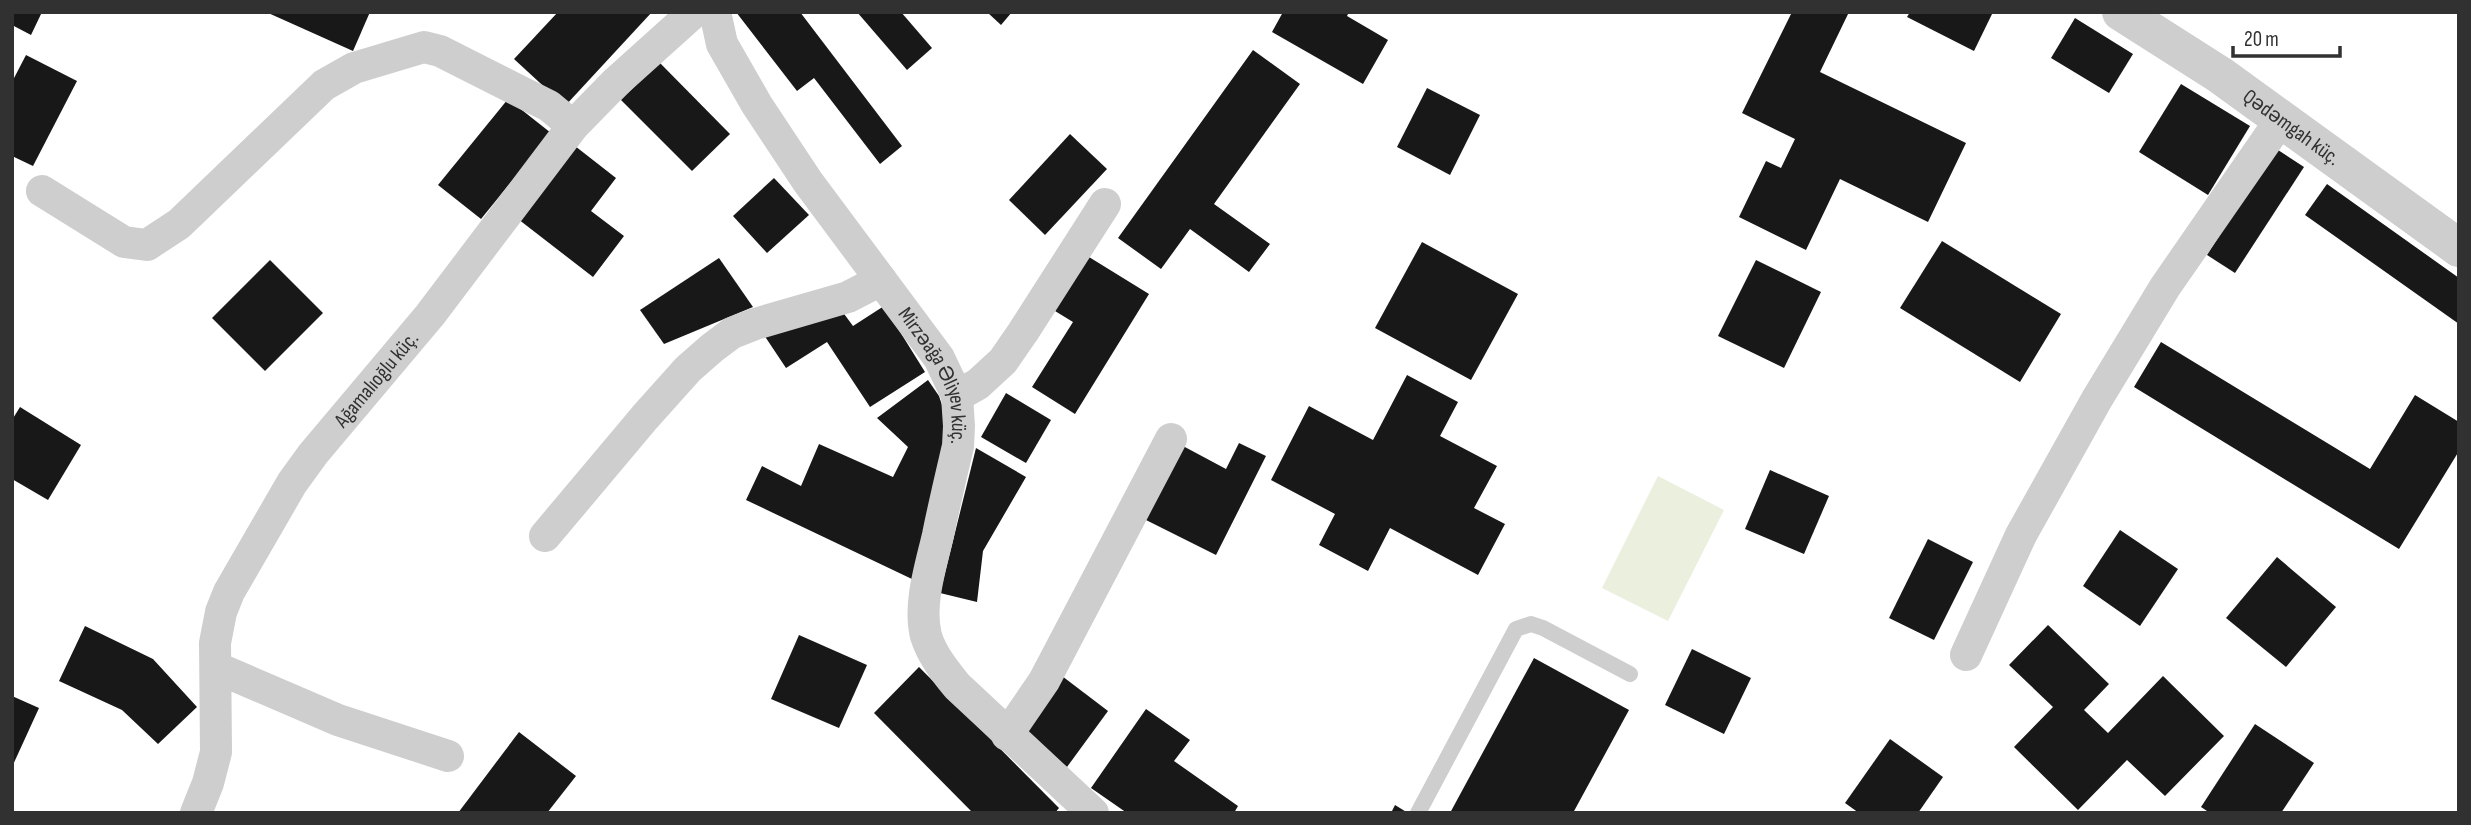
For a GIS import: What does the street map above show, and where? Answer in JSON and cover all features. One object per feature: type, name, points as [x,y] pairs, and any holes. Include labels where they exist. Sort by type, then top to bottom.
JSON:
[{"type":"street","name":"Ağamalıoğlu küç.","points":[[196,813],[216,752],[215,643],[221,612],[229,592],[292,483],[458,279],[573,126],[615,83],[694,12]]},
{"type":"street","name":"Mirzəağa Əliyev küç.","points":[[715,12],[722,44],[757,105],[808,182],[939,358],[957,396],[958,446],[928,581],[924,620],[926,634],[939,663],[1007,735],[1093,813]]},
{"type":"street","name":"Qədəmgah küç.","points":[[2122,12],[2282,118],[2459,248]]},
{"type":"street","points":[[43,191],[124,242],[147,245],[178,225],[324,85],[354,68],[424,47],[440,51],[549,106],[573,126]]},
{"type":"street","points":[[1966,655],[2021,536],[2097,399],[2165,287],[2282,118]]},
{"type":"street","points":[[957,396],[978,384],[1003,361],[1105,204]]},
{"type":"street","points":[[545,536],[645,416],[688,369],[712,348],[732,333],[848,297],[881,280]]},
{"type":"street","points":[[1007,735],[1044,681],[1171,439]]},
{"type":"street","points":[[216,668],[338,720],[448,756]]},
{"type":"lane","points":[[1418,813],[1516,629],[1531,624],[1543,628],[1630,674]]},
{"type":"green space","points":[[1658,476],[1724,510],[1668,621],[1602,588]]},
{"type":"building","points":[[12,12],[42,12],[31,35],[12,25]]},
{"type":"building","points":[[266,12],[370,12],[353,51]]},
{"type":"building","points":[[558,12],[652,12],[565,106],[514,59]]},
{"type":"building","points":[[736,12],[800,12],[902,146],[880,164],[814,78],[797,91]]},
{"type":"building","points":[[857,12],[901,12],[932,48],[907,70]]},
{"type":"building","points":[[987,12],[1012,12],[1001,25]]},
{"type":"building","points":[[1283,12],[1349,12],[1347,16],[1388,40],[1363,84],[1272,32]]},
{"type":"building","points":[[1792,12],[1849,12],[1820,72],[1966,143],[1928,222],[1840,179],[1806,250],[1739,217],[1766,161],[1781,168],[1795,139],[1742,113]]},
{"type":"building","points":[[1910,12],[1993,12],[1974,51],[1907,17]]},
{"type":"building","points":[[2075,18],[2133,54],[2109,93],[2051,58]]},
{"type":"building","points":[[1253,50],[1300,84],[1214,204],[1270,244],[1249,272],[1190,229],[1161,269],[1118,238]]},
{"type":"building","points":[[26,55],[77,81],[33,166],[12,156],[12,82]]},
{"type":"building","points":[[659,62],[730,134],[692,171],[621,100]]},
{"type":"building","points":[[2181,84],[2250,126],[2208,195],[2139,152]]},
{"type":"building","points":[[1427,88],[1480,115],[1450,175],[1397,147]]},
{"type":"building","points":[[508,99],[551,133],[481,219],[438,185]]},
{"type":"building","points":[[1070,134],[1107,169],[1045,235],[1009,200]]},
{"type":"building","points":[[575,146],[616,178],[591,211],[624,236],[593,277],[518,219]]},
{"type":"building","points":[[2275,148],[2304,167],[2235,273],[2207,255]]},
{"type":"building","points":[[774,178],[809,215],[767,253],[733,216]]},
{"type":"building","points":[[2327,184],[2459,278],[2459,324],[2305,215]]},
{"type":"building","points":[[1942,241],[2061,314],[2020,382],[1900,308]]},
{"type":"building","points":[[1422,242],[1518,294],[1471,380],[1375,328]]},
{"type":"building","points":[[1089,257],[1149,294],[1075,414],[1032,387],[1073,322],[1055,311]]},
{"type":"building","points":[[719,258],[753,307],[664,344],[640,310]]},
{"type":"building","points":[[270,260],[323,313],[265,371],[212,318]]},
{"type":"building","points":[[1756,260],[1821,292],[1784,368],[1718,336]]},
{"type":"building","points":[[884,306],[925,372],[870,407],[827,342],[786,368],[762,332],[839,307],[853,326]]},
{"type":"building","points":[[2161,342],[2370,469],[2415,395],[2459,422],[2459,451],[2399,549],[2134,387]]},
{"type":"building","points":[[1407,375],[1458,402],[1440,436],[1497,466],[1474,508],[1505,524],[1478,575],[1390,528],[1368,571],[1319,545],[1335,514],[1271,480],[1309,406],[1373,440]]},
{"type":"building","points":[[928,380],[939,396],[945,414],[946,436],[914,580],[746,500],[762,466],[801,486],[819,444],[893,477],[908,447],[877,418]]},
{"type":"building","points":[[1006,393],[1051,420],[1026,463],[981,437]]},
{"type":"building","points":[[20,407],[81,445],[48,500],[12,479],[12,420]]},
{"type":"building","points":[[1239,443],[1266,456],[1216,555],[1146,520],[1183,446],[1226,469]]},
{"type":"building","points":[[976,448],[1026,477],[983,551],[977,602],[940,593]]},
{"type":"building","points":[[1770,470],[1829,496],[1804,554],[1745,529]]},
{"type":"building","points":[[2120,530],[2178,569],[2140,626],[2083,586]]},
{"type":"building","points":[[1928,539],[1973,562],[1934,640],[1889,618]]},
{"type":"building","points":[[2277,557],[2336,607],[2286,667],[2226,618]]},
{"type":"building","points":[[2048,625],[2109,684],[2084,710],[2108,733],[2163,676],[2224,736],[2165,796],[2127,760],[2078,810],[2014,747],[2053,707],[2009,665]]},
{"type":"building","points":[[85,626],[153,659],[197,707],[158,744],[122,710],[59,681]]},
{"type":"building","points":[[799,635],[867,665],[839,728],[771,699]]},
{"type":"building","points":[[1692,649],[1751,678],[1724,734],[1665,705]]},
{"type":"building","points":[[1534,658],[1629,710],[1573,813],[1450,813]]},
{"type":"building","points":[[919,667],[1059,808],[1055,813],[973,813],[874,713]]},
{"type":"building","points":[[1062,676],[1108,711],[1067,767],[1020,732]]},
{"type":"building","points":[[12,696],[39,708],[12,767]]},
{"type":"building","points":[[1146,709],[1190,740],[1174,761],[1238,806],[1234,813],[1127,813],[1091,788]]},
{"type":"building","points":[[2255,724],[2314,763],[2281,813],[2210,813],[2201,807]]},
{"type":"building","points":[[519,732],[576,776],[547,813],[458,813]]},
{"type":"building","points":[[1890,739],[1943,777],[1918,813],[1859,813],[1845,803]]},
{"type":"building","points":[[1395,805],[1408,813],[1391,813]]}]
